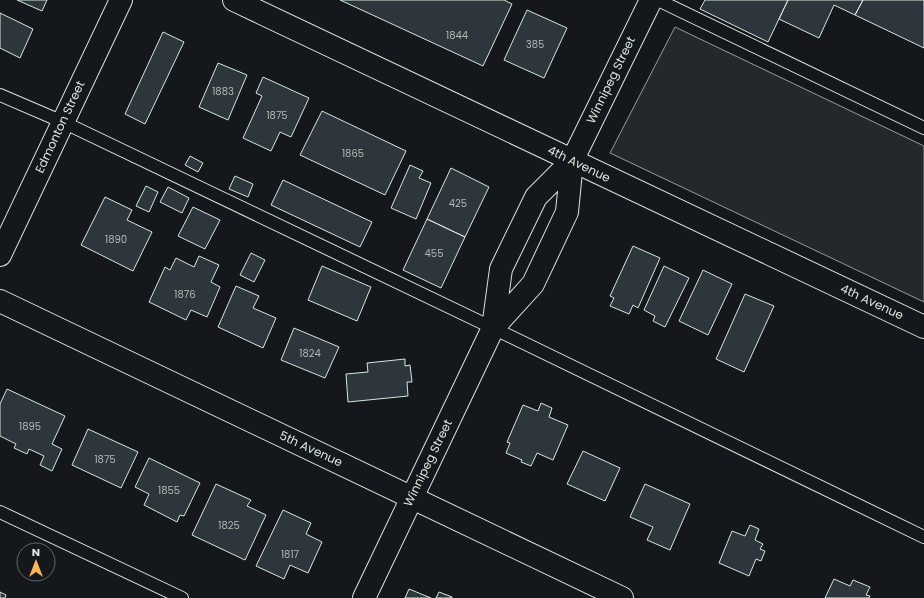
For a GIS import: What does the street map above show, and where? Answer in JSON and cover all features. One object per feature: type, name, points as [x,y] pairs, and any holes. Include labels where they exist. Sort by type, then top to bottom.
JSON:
[{"type":"street","name":"Edmonton Street","points":[[0,255],[121,0]]},
{"type":"street","name":"4th Avenue","points":[[234,0],[924,327]]},
{"type":"street","name":"Winnipeg Street","points":[[493,328],[501,269],[536,197],[572,161],[651,0]]},
{"type":"street","name":"Winnipeg Street","points":[[364,598],[493,328],[533,284],[567,212],[572,161]]},
{"type":"street","name":"5th Avenue","points":[[0,301],[622,598]]},
{"type":"lane","points":[[658,0],[924,128]]},
{"type":"lane","points":[[0,95],[63,122],[924,537]]},
{"type":"lane","points":[[0,512],[182,598]]},
{"type":"shaded area","points":[[675,27],[924,146],[924,302],[610,153]]},
{"type":"building","points":[[17,0],[47,0],[42,11]]},
{"type":"building","points":[[340,0],[504,0],[512,4],[483,66]]},
{"type":"building","points":[[705,0],[788,0],[768,42],[700,9]]},
{"type":"building","points":[[788,0],[863,0],[855,15],[834,5],[819,38],[779,19]]},
{"type":"building","points":[[863,0],[924,0],[924,48],[855,15]]},
{"type":"building","points":[[527,10],[567,28],[544,78],[504,60]]},
{"type":"building","points":[[0,13],[33,29],[20,58],[0,48]]},
{"type":"building","points":[[163,32],[184,42],[145,124],[125,114]]},
{"type":"building","points":[[218,63],[247,75],[228,120],[199,107]]},
{"type":"building","points":[[263,77],[309,98],[291,137],[280,132],[271,151],[243,138],[262,96],[256,93]]},
{"type":"building","points":[[322,111],[406,151],[385,195],[300,155]]},
{"type":"building","points":[[190,156],[203,163],[198,172],[185,165]]},
{"type":"building","points":[[410,165],[423,171],[419,178],[431,183],[416,219],[391,208]]},
{"type":"building","points":[[451,168],[489,187],[465,237],[427,219]]},
{"type":"building","points":[[235,176],[253,184],[248,197],[229,189]]},
{"type":"building","points":[[283,180],[372,222],[360,247],[271,205]]},
{"type":"building","points":[[146,186],[158,192],[149,212],[136,206]]},
{"type":"building","points":[[168,187],[189,198],[182,213],[160,202]]},
{"type":"building","points":[[105,197],[132,210],[127,220],[152,232],[133,271],[81,245]]},
{"type":"building","points":[[193,207],[220,220],[205,249],[178,236]]},
{"type":"building","points":[[427,219],[465,237],[441,288],[403,270]]},
{"type":"building","points":[[633,246],[660,258],[638,308],[633,305],[629,314],[610,306],[614,298],[610,296]]},
{"type":"building","points":[[251,253],[265,260],[254,282],[240,275]]},
{"type":"building","points":[[199,256],[219,265],[211,282],[220,287],[207,317],[191,310],[186,320],[149,302],[165,267],[170,270],[176,258],[194,267]]},
{"type":"building","points":[[322,266],[371,287],[357,321],[308,300]]},
{"type":"building","points":[[664,266],[689,278],[665,327],[653,321],[655,316],[644,310]]},
{"type":"building","points":[[703,270],[732,284],[708,335],[679,321]]},
{"type":"building","points":[[236,286],[259,296],[253,308],[276,318],[263,348],[218,327]]},
{"type":"building","points":[[745,294],[774,306],[744,372],[716,359]]},
{"type":"building","points":[[294,328],[339,347],[325,378],[281,360]]},
{"type":"building","points":[[405,359],[405,366],[410,365],[412,382],[407,382],[408,396],[348,402],[346,374],[368,372],[367,363]]},
{"type":"building","points":[[7,389],[65,416],[52,444],[62,449],[52,471],[40,465],[44,456],[29,449],[27,454],[14,448],[16,444],[0,436],[0,404]]},
{"type":"building","points":[[541,403],[552,408],[549,417],[568,425],[553,460],[537,453],[531,466],[506,453],[510,443],[507,442],[523,405],[538,411]]},
{"type":"building","points":[[88,429],[138,452],[121,488],[72,465]]},
{"type":"building","points":[[583,451],[620,468],[605,501],[567,484]]},
{"type":"building","points":[[149,458],[200,483],[184,516],[180,515],[177,522],[144,505],[149,494],[135,487]]},
{"type":"building","points":[[216,484],[251,500],[247,506],[266,515],[245,560],[192,535]]},
{"type":"building","points":[[645,484],[690,504],[670,550],[647,540],[653,527],[630,517]]},
{"type":"building","points":[[283,510],[311,523],[306,534],[322,542],[308,573],[290,565],[284,579],[256,566]]},
{"type":"building","points":[[750,525],[759,529],[755,540],[763,544],[760,549],[765,551],[761,561],[756,559],[749,576],[719,563],[732,531],[745,536]]},
{"type":"building","points":[[834,579],[850,586],[853,580],[870,587],[866,595],[870,596],[869,598],[825,598]]},
{"type":"building","points":[[409,589],[431,598],[405,598]]},
{"type":"building","points":[[0,592],[6,595],[5,598],[0,598]]},
{"type":"building","points":[[439,592],[452,597],[452,598],[436,598]]}]
